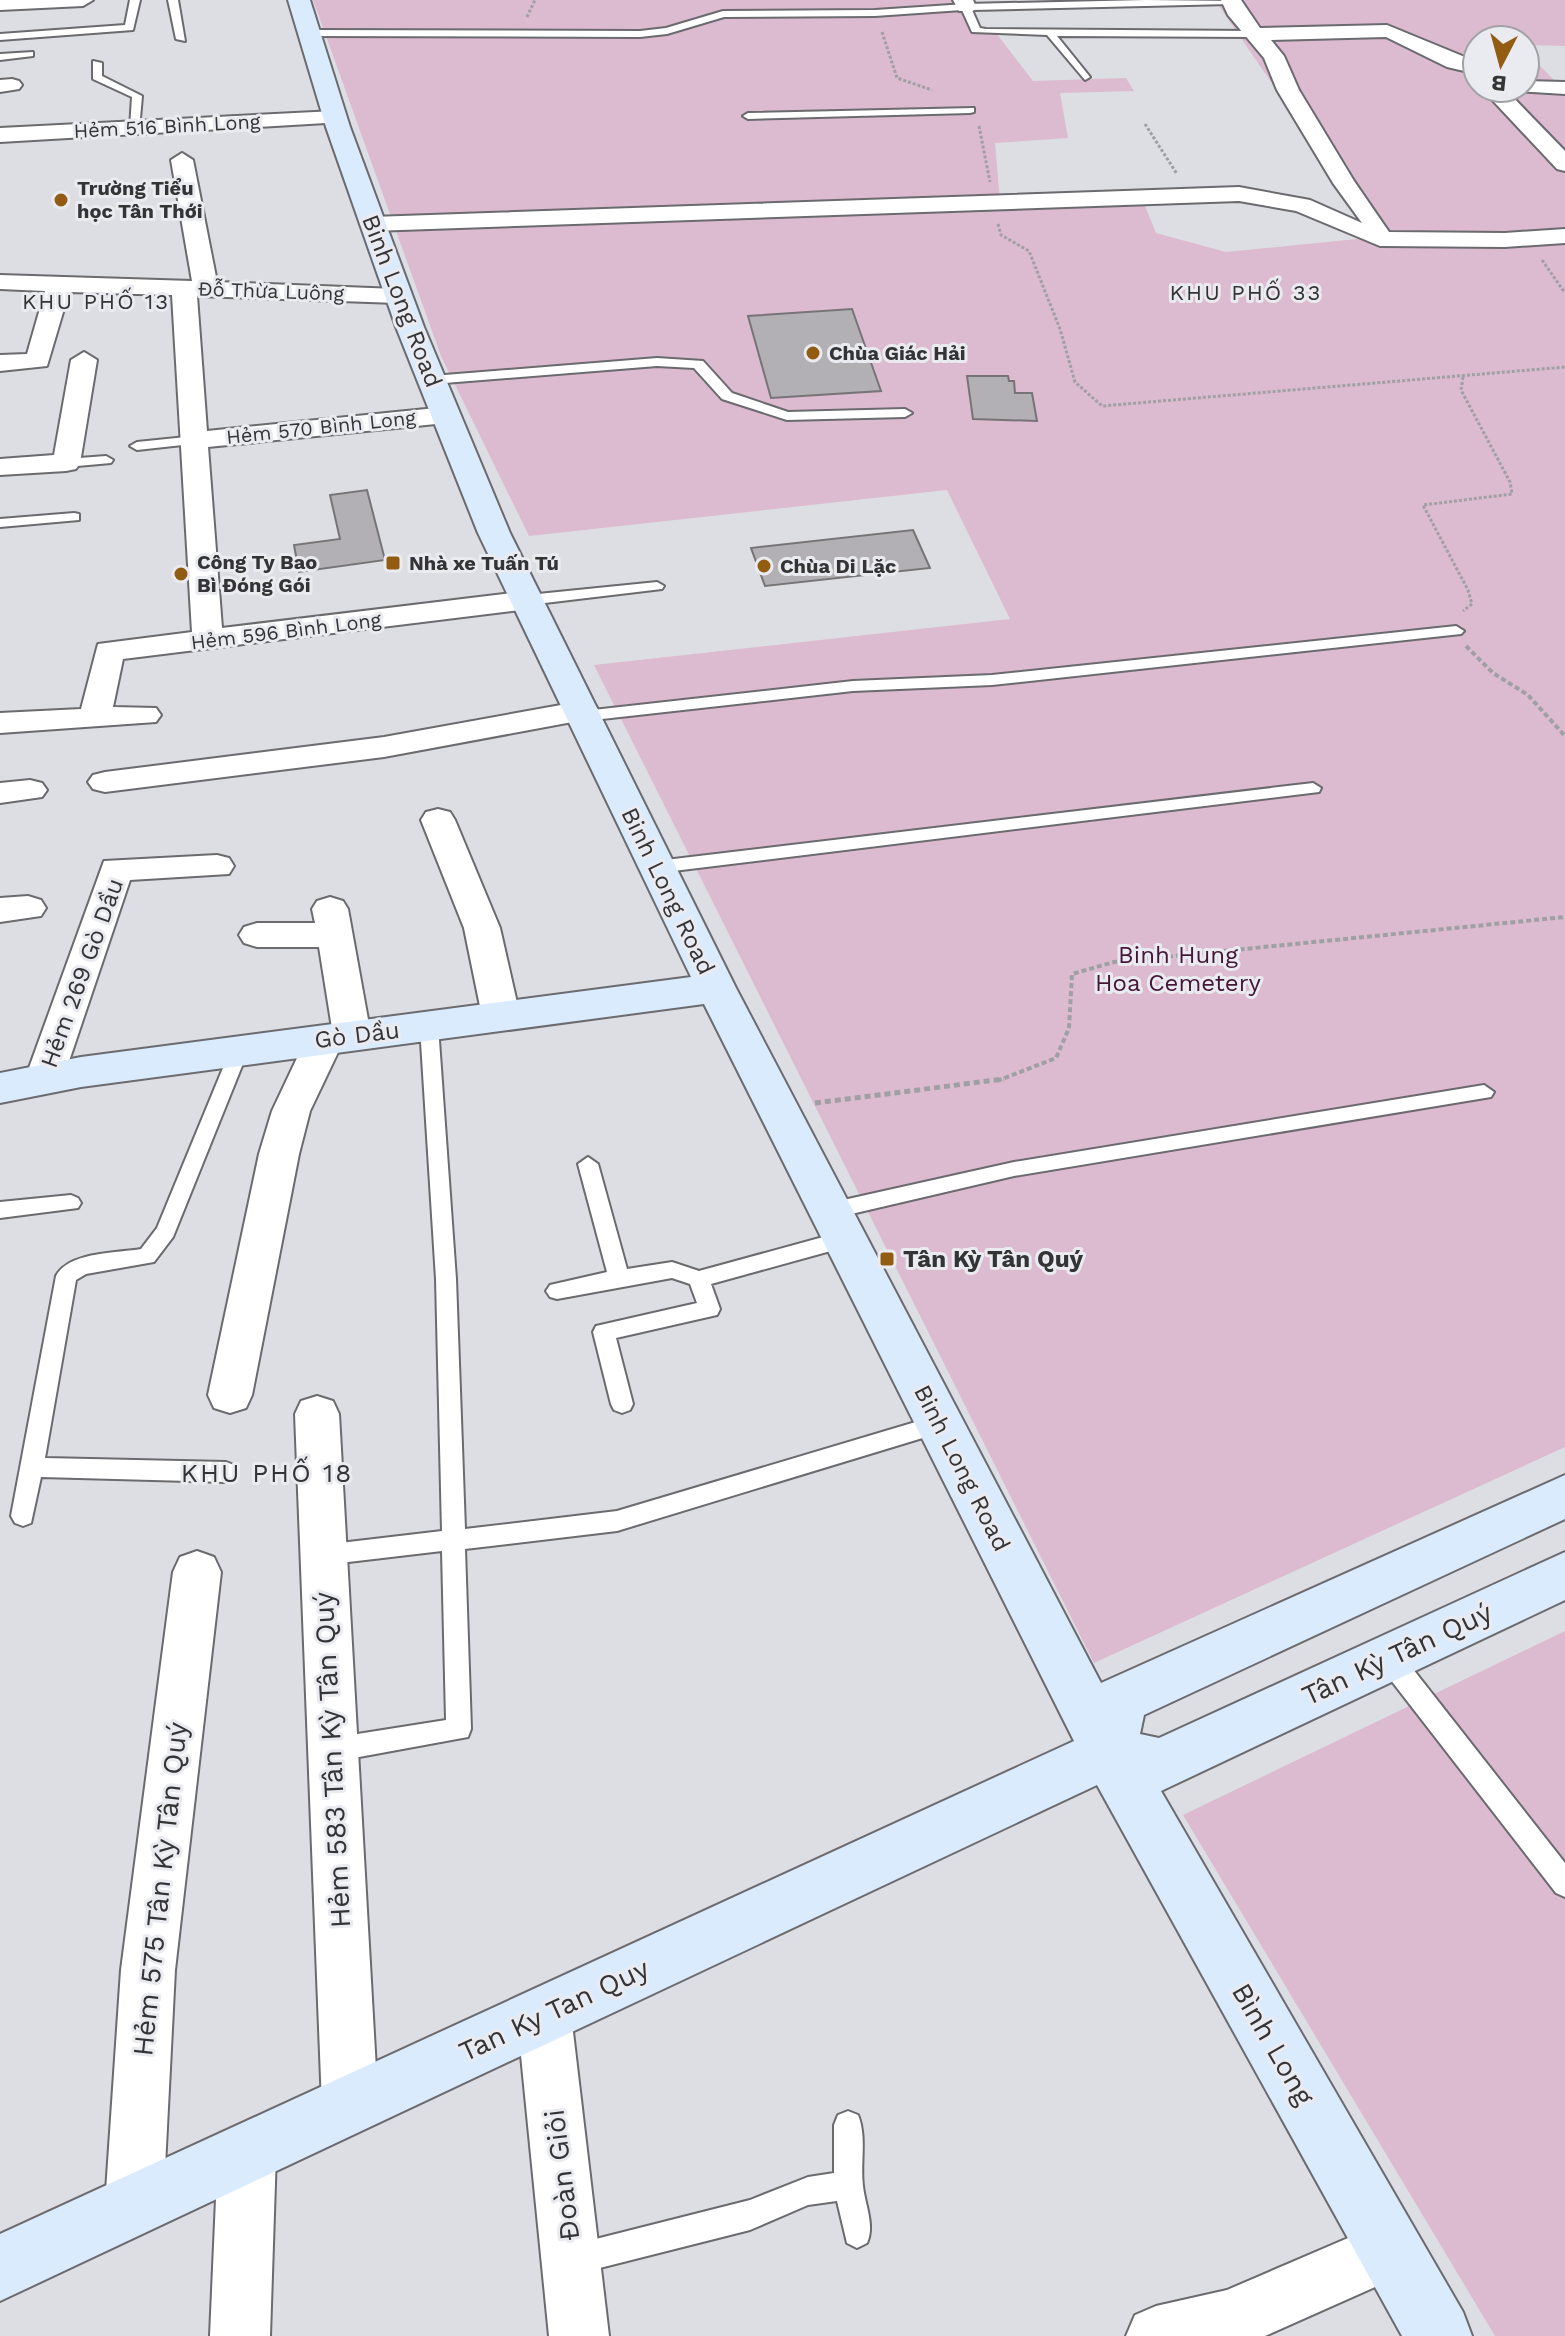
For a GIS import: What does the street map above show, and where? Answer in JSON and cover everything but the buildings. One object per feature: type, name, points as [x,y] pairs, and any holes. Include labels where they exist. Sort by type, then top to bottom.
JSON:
[{"type":"main road","name":"Binh Long Road","points":[[299,0],[335,117],[397,296],[494,533],[716,988],[1108,1752]]},
{"type":"main road","name":"Gò Dầu","points":[[0,1088],[239,1051],[716,988]]},
{"type":"main road","points":[[1108,1752],[1120,1700],[1565,1496]]},
{"type":"main road","name":"Tân Kỳ Tân Quý","points":[[1108,1752],[1161,1765],[1565,1575]]},
{"type":"main road","name":"Tan Ky Tan Quy","points":[[0,2268],[1108,1752]]},
{"type":"main road","name":"Bình Long","points":[[1108,1752],[1439,2336]]},
{"type":"street","points":[[0,4],[83,0]]},
{"type":"street","points":[[1231,0],[1274,56],[1288,90],[1344,183],[1373,221],[1380,239]]},
{"type":"street","points":[[1255,34],[1387,31],[1408,36],[1461,65]]},
{"type":"street","points":[[1541,87],[1565,88]]},
{"type":"street","points":[[1507,104],[1565,164]]},
{"type":"street","name":"Hẻm 516 Bình Long","points":[[0,135],[335,117]]},
{"type":"street","points":[[37,133],[42,148],[49,150],[122,147]]},
{"type":"street","points":[[182,160],[195,289],[196,440],[208,641]]},
{"type":"street","points":[[372,224],[1239,194],[1302,205],[1380,239],[1529,239],[1565,236]]},
{"type":"street","name":"Đỗ Thừa Luông","points":[[0,282],[397,296]]},
{"type":"street","points":[[0,363],[38,361],[59,284]]},
{"type":"street","points":[[0,467],[66,463],[84,360]]},
{"type":"street","name":"Hẻm 570 Bình Long","points":[[196,440],[446,415]]},
{"type":"street","name":"Hẻm 596 Bình Long","points":[[95,717],[109,651],[528,600]]},
{"type":"street","points":[[105,782],[384,747],[584,714]]},
{"type":"street","points":[[0,723],[145,715]]},
{"type":"street","points":[[438,820],[482,928],[501,1016]]},
{"type":"street","name":"Hẻm 269 Gò Dầu","points":[[44,1079],[116,869],[217,866]]},
{"type":"street","points":[[230,1395],[279,1154],[291,1111],[339,1038],[332,922],[257,935]]},
{"type":"street","name":"Hẻm 583 Tân Kỳ Tân Quý","points":[[317,1414],[330,1750],[350,2105]]},
{"type":"street","name":"Hẻm 575 Tân Kỳ Tân Quý","points":[[134,2206],[148,1970],[167,1790],[197,1572]]},
{"type":"street","name":"Đoàn Giỏi","points":[[544,2015],[579,2336]]},
{"type":"street","points":[[240,2336],[247,2153]]},
{"type":"street","points":[[1156,2336],[1231,2328],[1390,2250]]},
{"type":"lane","points":[[0,37],[129,28],[135,0]]},
{"type":"lane","points":[[173,0],[181,39]]},
{"type":"lane","points":[[309,33],[640,34],[667,31],[723,14],[875,13],[964,4],[1231,0]]},
{"type":"lane","points":[[964,4],[980,31],[1092,31],[1107,36],[1255,34]]},
{"type":"lane","points":[[1049,32],[1085,77]]},
{"type":"lane","points":[[0,57],[29,54]]},
{"type":"lane","points":[[97,63],[97,77],[137,96],[135,128]]},
{"type":"lane","points":[[748,116],[970,110]]},
{"type":"lane","points":[[432,380],[657,362],[698,364],[727,396],[787,416],[905,413]]},
{"type":"lane","points":[[137,446],[196,440]]},
{"type":"lane","points":[[66,463],[106,460]]},
{"type":"lane","points":[[0,523],[74,517]]},
{"type":"lane","points":[[528,600],[657,586]]},
{"type":"lane","points":[[584,714],[853,686],[992,680],[1456,631]]},
{"type":"lane","points":[[657,867],[1313,788]]},
{"type":"lane","points":[[330,1750],[459,1729],[451,1541],[446,1279],[429,1026]]},
{"type":"lane","points":[[23,1516],[66,1276],[81,1267],[147,1256],[157,1244],[166,1231],[239,1051]]},
{"type":"lane","points":[[557,1291],[672,1270],[699,1279],[838,1225],[1014,1169],[1484,1092]]},
{"type":"lane","points":[[588,1164],[619,1278]]},
{"type":"lane","points":[[0,1210],[71,1203]]},
{"type":"lane","points":[[622,1404],[604,1332],[709,1309],[699,1279]]},
{"type":"lane","points":[[323,1555],[617,1521],[939,1424]]},
{"type":"lane","points":[[32,1467],[226,1472]]},
{"type":"lane","points":[[1389,1658],[1565,1884]]},
{"type":"lane","points":[[848,2125],[848,2185],[857,2233]]},
{"type":"lane","points":[[572,2259],[750,2215],[808,2191],[848,2185]]},
{"type":"path","points":[[1145,124],[1191,195]]},
{"type":"path","points":[[993,201],[1001,235],[1029,251],[1060,329],[1065,356],[1075,382],[1102,406],[1565,367]]},
{"type":"path","points":[[1529,239],[1565,293]]},
{"type":"path","points":[[1463,377],[1461,390],[1510,482],[1512,494],[1423,505],[1435,533],[1466,577],[1472,604],[1455,617],[1456,631],[1493,673],[1528,695],[1565,736]]},
{"type":"path","points":[[777,1108],[1000,1081],[1056,1058],[1069,1028],[1072,974],[1114,962],[1565,917]]},
{"type":"green space","name":"Binh Hung Hoa Cemetery","points":[[313,0],[962,0],[978,28],[996,33],[1033,81],[1126,78],[1134,91],[1060,93],[1068,138],[995,143],[1000,202],[1143,201],[1156,233],[1226,252],[1377,237],[1219,6],[1239,0],[1565,0],[1565,46],[1541,45],[1541,24],[1461,24],[1461,104],[1541,104],[1541,67],[1565,91],[1565,1447],[1094,1663],[594,665],[1010,619],[947,490],[529,536],[441,356]]},
{"type":"green space","points":[[1565,1631],[1565,2336],[1495,2336],[1183,1815]]},
{"type":"place","name":"Trường Tiểu học Tân Thới","points":[[61,200]]},
{"type":"place","name":"Chùa Giác Hải","points":[[813,353]]},
{"type":"place","name":"Nhà xe Tuấn Tú","points":[[393,563]]},
{"type":"place","name":"Chùa Di Lặc","points":[[764,566]]},
{"type":"place","name":"Công Ty Bao Bì Đóng Gói","points":[[181,574]]},
{"type":"place","name":"Tân Kỳ Tân Quý","points":[[887,1259]]},
{"type":"district","name":"KHU PHỐ 33","points":[[1246,292]]},
{"type":"district","name":"KHU PHỐ 13","points":[[96,301]]},
{"type":"district","name":"KHU PHỐ 18","points":[[267,1473]]}]
